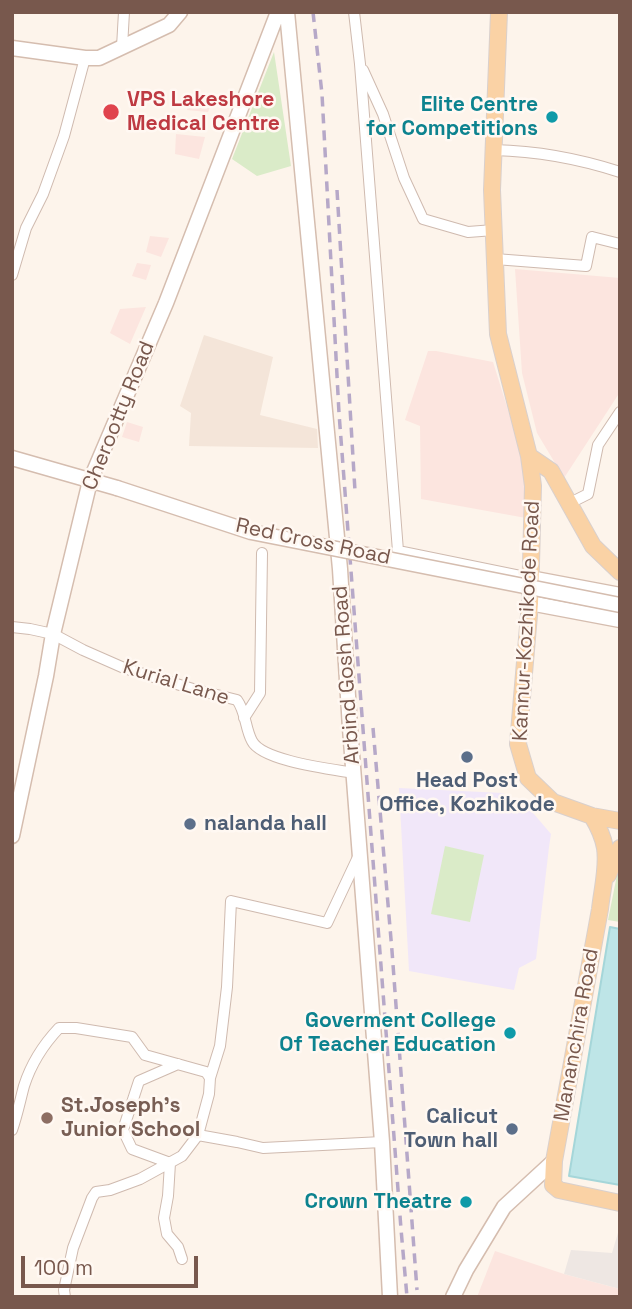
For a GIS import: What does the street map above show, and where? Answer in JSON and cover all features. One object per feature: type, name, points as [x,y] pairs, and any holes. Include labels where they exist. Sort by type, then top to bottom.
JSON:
[{"type":"main road","name":"Kannur-Kozhikode Road","points":[[499,12],[492,190],[498,334],[529,456],[533,486],[530,603],[518,744],[528,778],[553,802],[592,816],[620,821]]},
{"type":"main road","points":[[529,456],[551,471],[593,546],[620,572]]},
{"type":"main road","name":"Mananchira Road","points":[[592,816],[605,846],[603,883],[552,1181],[555,1188],[565,1192],[620,1203]]},
{"type":"main road","points":[[603,883],[620,848]]},
{"type":"street","points":[[122,47],[124,12]]},
{"type":"street","points":[[12,48],[99,58],[169,25],[180,12]]},
{"type":"street","name":"Cherootty Road","points":[[12,836],[46,676],[52,634],[90,481],[166,303],[278,12]]},
{"type":"street","name":"Arbind Gosh Road","points":[[287,12],[340,569],[382,1142],[390,1297]]},
{"type":"street","points":[[354,12],[398,551],[620,595]]},
{"type":"street","points":[[12,275],[26,228],[43,194],[64,136],[85,58]]},
{"type":"street","points":[[360,64],[383,114],[404,178],[423,219],[468,232],[494,230]]},
{"type":"street","points":[[494,150],[521,151],[598,164],[620,172]]},
{"type":"street","points":[[495,259],[586,266],[592,237],[620,244]]},
{"type":"street","points":[[570,503],[587,494],[598,445],[620,412]]},
{"type":"street","name":"Red Cross Road","points":[[12,458],[251,531],[620,605]]},
{"type":"street","points":[[244,718],[260,693],[262,553]]},
{"type":"street","points":[[530,603],[620,620]]},
{"type":"street","name":"Kurial Lane","points":[[12,627],[52,634],[124,668],[237,700],[241,705],[250,739],[256,747],[280,758],[354,773]]},
{"type":"street","points":[[65,1297],[64,1290],[73,1248],[96,1192],[110,1190],[170,1163],[182,1156],[198,1135],[220,1046],[227,987],[231,901],[327,923],[360,852]]},
{"type":"street","points":[[12,1130],[24,1086],[35,1060],[44,1044],[59,1028],[132,1037],[145,1055],[206,1072],[210,1078]]},
{"type":"street","points":[[170,1163],[132,1149],[123,1130],[139,1081],[178,1064]]},
{"type":"street","points":[[198,1135],[263,1148],[382,1142]]},
{"type":"street","points":[[453,1297],[466,1270],[505,1207],[554,1161]]},
{"type":"street","points":[[170,1163],[164,1217],[167,1234],[178,1247],[182,1259]]},
{"type":"shaded area","points":[[189,95],[214,98],[208,112],[187,110]]},
{"type":"shaded area","points":[[176,134],[205,137],[199,159],[175,154]]},
{"type":"shaded area","points":[[150,236],[169,238],[161,257],[146,252]]},
{"type":"shaded area","points":[[137,263],[151,265],[146,280],[132,276]]},
{"type":"shaded area","points":[[515,269],[620,278],[620,392],[564,478],[537,433],[522,373]]},
{"type":"shaded area","points":[[146,307],[130,344],[110,333],[120,309]]},
{"type":"shaded area","points":[[204,335],[273,357],[260,415],[317,429],[318,448],[189,446],[191,413],[180,406]]},
{"type":"shaded area","points":[[428,351],[493,362],[523,458],[526,518],[421,499],[420,426],[405,420]]},
{"type":"shaded area","points":[[127,422],[143,427],[139,442],[122,437]]},
{"type":"shaded area","points":[[399,788],[503,793],[528,807],[551,834],[536,959],[519,968],[514,990],[409,971]]},
{"type":"shaded area","points":[[620,1226],[620,1289],[564,1274],[571,1250],[612,1253]]},
{"type":"shaded area","points":[[495,1251],[620,1289],[620,1297],[477,1297]]},
{"type":"green space","points":[[274,52],[291,166],[257,176],[232,159]]},
{"type":"green space","points":[[445,846],[484,855],[470,922],[431,914]]},
{"type":"green space","points":[[620,860],[620,922],[608,920]]},
{"type":"water","points":[[610,927],[620,929],[620,1185],[569,1176]]},
{"type":"railway","points":[[313,12],[322,94],[339,413],[407,1297]]},
{"type":"railway","points":[[337,190],[355,491]]},
{"type":"railway","points":[[373,728],[417,1290]]},
{"type":"place","name":"VPS Lakeshore Medical Centre","points":[[111,112]]},
{"type":"place","name":"Elite Centre for Competitions","points":[[552,117]]},
{"type":"place","name":"Head Post Office, Kozhikode","points":[[467,757]]},
{"type":"place","name":"nalanda hall","points":[[190,824]]},
{"type":"place","name":"Goverment College Of Teacher Education","points":[[510,1033]]},
{"type":"place","name":"St.Joseph's Junior School","points":[[47,1118]]},
{"type":"place","name":"Calicut Town hall","points":[[512,1129]]},
{"type":"place","name":"Crown Theatre","points":[[466,1202]]}]
